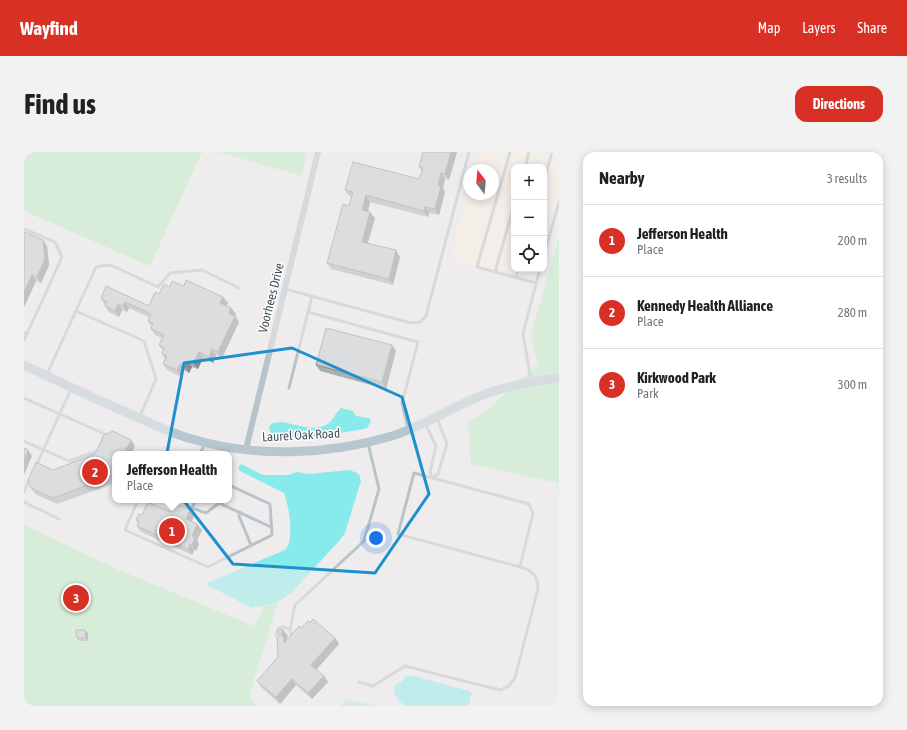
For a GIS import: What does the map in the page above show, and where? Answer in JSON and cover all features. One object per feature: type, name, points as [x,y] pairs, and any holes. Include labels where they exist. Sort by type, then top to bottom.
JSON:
[{"type":"street","name":"Voorhees Drive","points":[[246,449],[318,152]]},
{"type":"street","name":"Laurel Oak Road","points":[[24,365],[172,433],[206,443],[246,449],[288,451],[318,450],[368,442],[409,430],[488,393],[532,382],[559,378]]},
{"type":"lane","points":[[285,289],[411,323],[423,320],[426,316],[469,152]]},
{"type":"lane","points":[[510,152],[477,267],[536,283]]},
{"type":"lane","points":[[526,164],[529,152]]},
{"type":"lane","points":[[547,170],[552,152]]},
{"type":"lane","points":[[547,244],[559,202]]},
{"type":"lane","points":[[495,272],[511,216]]},
{"type":"lane","points":[[24,229],[55,242],[62,257],[25,334],[24,340]]},
{"type":"lane","points":[[46,375],[96,267],[102,265],[113,266],[158,287],[170,273],[202,270],[239,288]]},
{"type":"lane","points":[[516,277],[517,272]]},
{"type":"lane","points":[[532,382],[523,333],[539,272]]},
{"type":"lane","points":[[289,388],[312,296]]},
{"type":"lane","points":[[76,311],[144,342],[156,379],[139,418]]},
{"type":"lane","points":[[308,312],[418,342],[402,403],[409,430]]},
{"type":"lane","points":[[24,492],[72,388]]},
{"type":"lane","points":[[24,398],[105,434],[102,440]]},
{"type":"lane","points":[[432,478],[438,474],[447,444],[436,418]]},
{"type":"lane","points":[[426,423],[436,446],[430,472],[432,478]]},
{"type":"lane","points":[[24,441],[69,461],[97,451],[100,446]]},
{"type":"lane","points":[[288,642],[292,636],[290,629],[295,605],[364,541],[379,489],[368,442]]},
{"type":"lane","points":[[202,451],[206,443]]},
{"type":"lane","points":[[359,682],[374,686],[405,666],[500,690],[509,686],[515,678],[538,588],[538,582],[532,572],[520,567],[398,534],[414,473],[529,504],[533,513],[520,567]]},
{"type":"lane","points":[[137,503],[125,530],[208,567],[272,535],[270,504],[232,486]]},
{"type":"lane","points":[[24,502],[59,520]]},
{"type":"lane","points":[[183,503],[186,506],[206,513],[218,503]]},
{"type":"lane","points":[[192,508],[194,503]]},
{"type":"lane","points":[[224,503],[271,527]]},
{"type":"lane","points":[[240,512],[239,516],[251,545]]},
{"type":"lane","points":[[282,642],[277,638],[277,631],[283,627],[290,629]]},
{"type":"highlighted area","points":[[292,348],[402,397],[429,494],[375,573],[233,564],[163,474],[184,363]]},
{"type":"shaded area","points":[[479,152],[559,152],[559,202],[547,244],[547,164],[511,164],[511,272],[539,272],[536,283],[450,259],[466,200],[499,200],[499,164],[476,164]]},
{"type":"green space","points":[[24,152],[202,152],[150,266],[24,211]]},
{"type":"green space","points":[[218,152],[306,152],[302,176]]},
{"type":"green space","points":[[559,238],[559,497],[558,483],[471,464],[468,422],[483,413],[538,365],[531,334]]},
{"type":"green space","points":[[24,525],[119,570],[254,626],[264,606],[278,602],[249,696],[257,706],[24,706]]},
{"type":"green space","points":[[348,699],[376,706],[340,706]]},
{"type":"water","points":[[341,408],[353,411],[356,416],[369,418],[371,421],[367,428],[347,432],[301,437],[287,437],[270,432],[269,427],[272,423],[282,422],[312,428],[324,426],[331,421]]},
{"type":"water","points":[[241,464],[263,475],[288,475],[297,472],[308,474],[350,470],[359,474],[361,481],[345,533],[340,540],[291,593],[277,602],[252,608],[207,585],[209,582],[285,550],[290,539],[290,523],[288,506],[284,493],[240,471],[238,467]]},
{"type":"water","points":[[406,676],[413,676],[470,691],[472,694],[470,703],[467,706],[405,706],[396,697],[394,688],[395,685],[401,682]]},
{"type":"building","points":[[423,152],[451,152],[445,174],[441,173],[438,185],[441,186],[435,209],[425,207],[424,211],[366,195],[362,210],[370,212],[362,242],[396,250],[389,279],[327,263],[343,204],[349,206],[353,192],[345,190],[353,162],[419,179],[423,168],[419,167]]},
{"type":"building","points":[[24,232],[43,240],[45,259],[37,277],[32,275],[24,292]]},
{"type":"building","points":[[186,280],[223,297],[220,303],[231,308],[229,314],[235,316],[218,352],[212,349],[209,357],[199,352],[193,363],[188,361],[185,367],[180,364],[177,370],[163,364],[167,356],[162,354],[164,348],[159,345],[164,335],[151,329],[153,323],[148,321],[151,314],[125,302],[123,306],[118,304],[115,311],[105,306],[107,301],[101,299],[106,286],[149,306],[155,292],[159,294],[164,284],[170,287],[172,281],[184,286]]},
{"type":"building","points":[[326,328],[392,345],[382,382],[316,365]]},
{"type":"building","points":[[113,431],[131,440],[126,451],[112,451],[112,476],[53,498],[31,488],[28,480],[36,462],[53,470],[95,454],[104,435]]},
{"type":"building","points":[[24,448],[28,450],[24,460]]},
{"type":"building","points":[[148,503],[171,512],[175,503],[190,510],[186,519],[197,524],[192,536],[195,538],[192,545],[190,544],[188,549],[137,526],[139,522],[136,520],[139,514],[142,515]]},
{"type":"building","points":[[313,619],[335,638],[311,665],[324,676],[308,693],[292,679],[276,697],[257,681],[278,657],[277,639],[280,636],[277,630],[283,630],[281,635],[284,638],[284,643],[299,626],[301,628],[308,621],[310,623]]},
{"type":"building","points":[[76,630],[85,630],[86,638],[77,638]]},
{"type":"place","name":"Kennedy Health Alliance","points":[[95,472]]},
{"type":"place","name":"Jefferson Health","points":[[172,531]]},
{"type":"place","name":"Kirkwood Park","points":[[76,598]]}]
